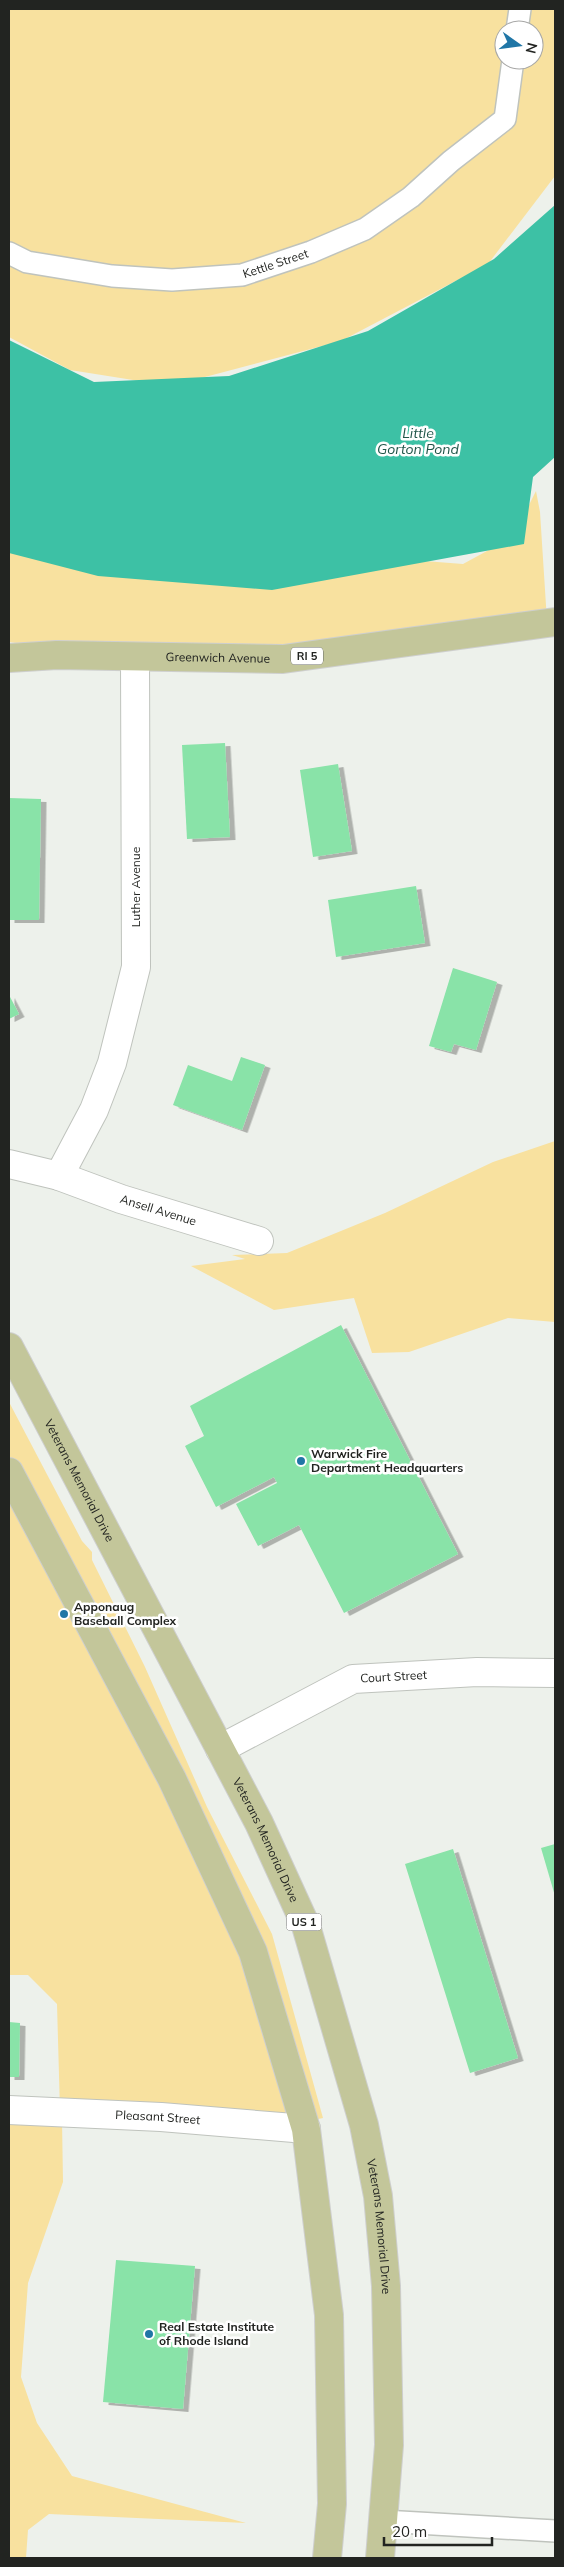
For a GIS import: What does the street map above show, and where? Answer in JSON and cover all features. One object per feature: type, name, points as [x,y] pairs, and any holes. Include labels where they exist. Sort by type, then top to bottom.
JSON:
[{"type":"main road","name":"Greenwich Avenue","points":[[9,658],[57,655],[135,658],[283,659],[555,622]]},
{"type":"main road","name":"Greenwich Avenue","points":[[9,641],[57,655]]},
{"type":"main road","name":"Veterans Memorial Drive","points":[[9,1347],[260,1823],[306,1926],[364,2125],[378,2196],[386,2286],[389,2445],[380,2558]]},
{"type":"main road","points":[[9,1472],[172,1779],[253,1952],[306,2129],[329,2315],[332,2504],[327,2558]]},
{"type":"street","name":"Luther Avenue","points":[[59,1176],[94,1110],[112,1063],[136,967],[135,658]]},
{"type":"street","name":"Ansell Avenue","points":[[9,1164],[59,1176],[121,1199],[259,1241]]},
{"type":"street","name":"Court Street","points":[[220,1749],[352,1679],[476,1672],[555,1673]]},
{"type":"street","name":"Pleasant Street","points":[[9,2110],[161,2117],[306,2129]]},
{"type":"lane","name":"Kettle Street","points":[[9,253],[27,262],[112,276],[172,280],[242,275],[311,252],[365,229],[411,197],[451,161],[505,120],[512,70]]},
{"type":"lane","points":[[383,2521],[555,2531]]},
{"type":"shaded area","points":[[9,9],[555,9],[555,176],[488,264],[341,341],[171,386],[70,370],[9,337]]},
{"type":"shaded area","points":[[536,491],[540,512],[547,621],[281,664],[84,652],[9,642],[9,537],[347,555],[463,564],[513,537]]},
{"type":"shaded area","points":[[555,1141],[555,1322],[508,1318],[409,1352],[372,1353],[354,1298],[274,1310],[191,1266],[245,1259],[232,1255],[287,1253],[385,1213],[493,1162]]},
{"type":"shaded area","points":[[9,1402],[82,1541],[92,1552],[92,1560],[145,1667],[207,1807],[272,1934],[323,2118],[304,2122],[62,2120],[63,2182],[28,2283],[21,2377],[37,2423],[72,2476],[246,2523],[49,2514],[28,2530],[26,2558],[9,2558],[9,2115],[60,2111],[57,2004],[28,1975],[9,1975]]},
{"type":"water","name":"Little Gorton Pond","points":[[555,205],[555,457],[533,477],[524,544],[272,590],[98,576],[9,553],[9,340],[94,382],[229,376],[368,331],[494,259]]},
{"type":"building","points":[[225,743],[230,837],[187,839],[182,745]]},
{"type":"building","points":[[338,764],[352,851],[313,857],[300,770]]},
{"type":"building","points":[[9,798],[41,799],[39,920],[9,920]]},
{"type":"building","points":[[416,886],[425,943],[336,957],[328,900]]},
{"type":"building","points":[[453,968],[497,982],[476,1050],[454,1044],[451,1052],[429,1046]]},
{"type":"building","points":[[9,995],[19,1014],[9,1019]]},
{"type":"building","points":[[241,1057],[265,1065],[242,1130],[173,1105],[188,1065],[232,1081]]},
{"type":"building","name":"Warwick Fire Department Headquarters","points":[[341,1325],[458,1554],[344,1613],[299,1525],[258,1546],[236,1504],[277,1483],[274,1477],[216,1507],[185,1446],[204,1436],[190,1406]]},
{"type":"building","points":[[555,1844],[555,1896],[541,1848]]},
{"type":"building","points":[[453,1849],[518,2058],[470,2073],[405,1864]]},
{"type":"building","points":[[9,2022],[20,2023],[19,2077],[9,2077]]},
{"type":"building","name":"Real Estate Institute of Rhode Island","points":[[116,2260],[195,2266],[183,2409],[103,2402]]},
{"type":"place","name":"Warwick Fire Department Headquarters","points":[[301,1461]]},
{"type":"place","name":"Apponaug Baseball Complex","points":[[64,1614]]},
{"type":"place","name":"Real Estate Institute of Rhode Island","points":[[149,2334]]}]
